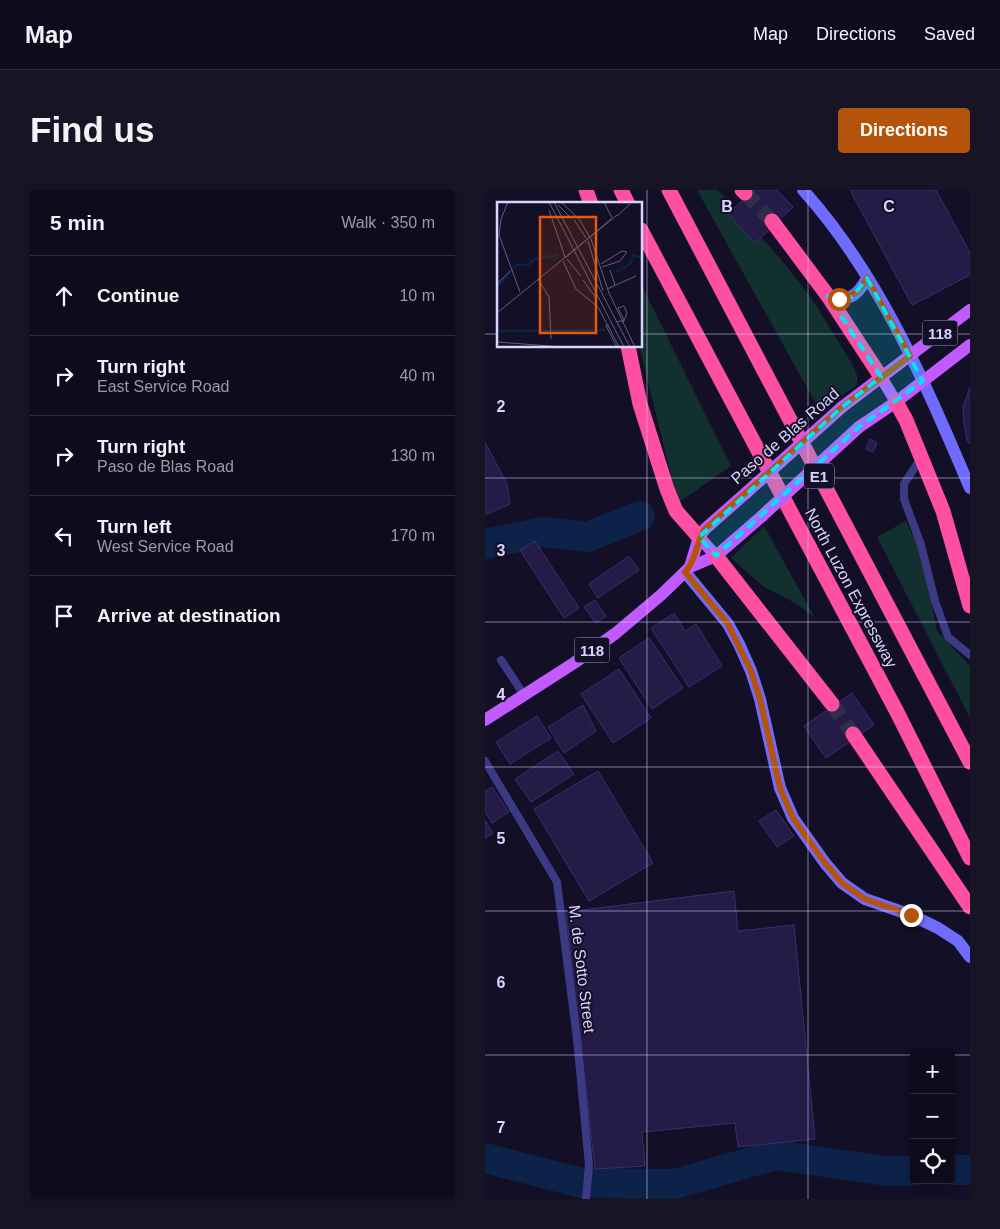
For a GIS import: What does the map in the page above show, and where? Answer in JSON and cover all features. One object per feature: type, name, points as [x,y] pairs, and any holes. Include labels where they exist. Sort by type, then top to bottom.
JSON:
[{"type":"highway","points":[[586,190],[590,202]]},
{"type":"highway","points":[[621,190],[627,202]]},
{"type":"highway","name":"North Luzon Expressway","points":[[669,190],[970,762]]},
{"type":"highway","points":[[772,221],[828,296],[881,377]]},
{"type":"highway","name":"North Luzon Expressway","points":[[643,234],[897,712],[970,858]]},
{"type":"highway","points":[[628,348],[641,404],[667,490],[677,512],[699,537]]},
{"type":"highway","points":[[896,402],[906,420],[943,511],[970,606]]},
{"type":"highway","points":[[716,556],[832,704]]},
{"type":"highway","points":[[853,734],[970,907]]},
{"type":"main road","name":"Paso de Blas Road","points":[[687,570],[699,537],[705,529],[842,407],[970,310]]},
{"type":"main road","name":"Paso de Blas Road","points":[[485,720],[574,663],[616,633],[687,570],[716,556],[859,427],[896,402],[970,345]]},
{"type":"main road","points":[[881,377],[896,402]]},
{"type":"main road","points":[[699,537],[716,556]]},
{"type":"street","points":[[803,190],[837,231],[867,278],[923,381],[970,488]]},
{"type":"street","points":[[828,296],[839,299],[852,297],[861,289],[867,278]]},
{"type":"street","points":[[687,570],[728,624],[739,644],[751,671],[760,699],[780,788],[793,818],[825,863],[842,883],[865,899],[911,915],[938,928],[959,941],[970,957]]},
{"type":"lane","points":[[921,458],[904,484],[904,500],[921,545],[935,601],[948,637],[970,655]]},
{"type":"lane","points":[[501,660],[524,695]]},
{"type":"lane","name":"M. de Sotto Street","points":[[485,761],[557,882],[577,1039],[589,1165],[586,1199]]},
{"type":"highlighted area","points":[[867,278],[923,381],[859,427],[716,556],[699,537],[842,407],[881,377],[828,296],[852,297]]},
{"type":"green space","points":[[697,190],[718,190],[780,258],[812,299],[851,362],[857,375],[857,385],[820,411]]},
{"type":"green space","points":[[643,288],[731,466],[678,503],[639,348],[643,348]]},
{"type":"green space","points":[[906,521],[923,558],[937,631],[970,666],[970,718],[877,537]]},
{"type":"green space","points":[[764,526],[815,618],[797,604],[764,587],[731,558]]},
{"type":"building","points":[[754,190],[777,190],[793,207],[755,243],[728,214]]},
{"type":"building","points":[[850,190],[936,190],[970,253],[970,275],[912,305]]},
{"type":"building","points":[[970,387],[970,444],[967,440],[963,407]]},
{"type":"building","points":[[870,439],[877,443],[873,452],[866,449]]},
{"type":"building","points":[[485,442],[507,484],[510,504],[485,515]]},
{"type":"building","points":[[535,541],[579,608],[564,618],[520,550]]},
{"type":"building","points":[[629,556],[639,570],[598,598],[589,584]]},
{"type":"building","points":[[595,600],[606,616],[596,623],[584,607]]},
{"type":"building","points":[[674,613],[685,631],[696,624],[722,666],[689,687],[651,628]]},
{"type":"building","points":[[649,638],[683,688],[652,709],[619,658]]},
{"type":"building","points":[[619,669],[651,718],[613,743],[581,694]]},
{"type":"building","points":[[852,693],[874,725],[826,758],[804,726]]},
{"type":"building","points":[[583,705],[596,731],[564,753],[548,727]]},
{"type":"building","points":[[537,716],[551,738],[510,764],[496,742]]},
{"type":"building","points":[[558,751],[574,774],[531,802],[515,779]]},
{"type":"building","points":[[598,771],[653,863],[589,901],[534,809]]},
{"type":"building","points":[[492,787],[509,812],[492,823],[485,812],[485,791]]},
{"type":"building","points":[[776,810],[794,836],[777,847],[759,821]]},
{"type":"building","points":[[485,820],[493,833],[485,838]]},
{"type":"building","points":[[734,891],[738,931],[794,925],[815,1139],[738,1147],[735,1123],[642,1132],[645,1166],[595,1169],[566,912]]},
{"type":"waterway","points":[[485,544],[543,532],[587,537],[640,516]]},
{"type":"waterway","points":[[485,1158],[582,1183],[675,1184],[775,1155],[886,1171],[910,1171]]},
{"type":"waterway","points":[[955,1170],[970,1170]]},
{"type":"tunnel","points":[[745,193],[772,221]]},
{"type":"tunnel","points":[[832,704],[853,734]]},
{"type":"route","points":[[839,299],[852,297],[861,289],[867,278],[910,356],[842,407],[705,529],[699,537],[690,567],[685,572],[728,624],[751,671],[760,699],[780,788],[793,818],[825,863],[842,883],[865,899],[911,915]]}]
